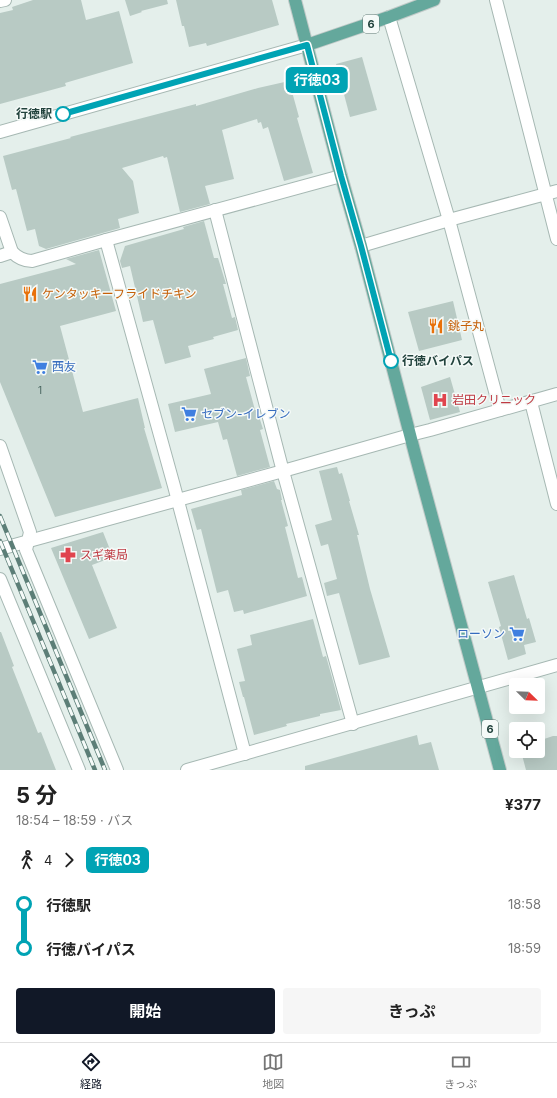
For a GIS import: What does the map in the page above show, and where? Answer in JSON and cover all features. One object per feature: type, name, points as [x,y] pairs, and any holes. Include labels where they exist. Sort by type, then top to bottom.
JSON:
[{"type":"main road","name":"6","points":[[295,0],[500,770]]},
{"type":"main road","name":"6","points":[[307,45],[389,17],[416,3],[434,0]]},
{"type":"street","points":[[0,1],[4,0]]},
{"type":"street","points":[[496,0],[551,193],[557,239]]},
{"type":"street","points":[[389,17],[449,220],[500,410]]},
{"type":"street","points":[[0,132],[307,45]]},
{"type":"street","points":[[0,217],[12,252],[20,259],[32,262],[106,240],[341,176]]},
{"type":"street","points":[[361,246],[449,220],[551,193]]},
{"type":"street","points":[[216,210],[283,471],[352,724]]},
{"type":"street","points":[[106,240],[245,754]]},
{"type":"street","points":[[0,256],[12,252]]},
{"type":"street","points":[[0,549],[557,394]]},
{"type":"street","points":[[531,402],[557,502]]},
{"type":"street","points":[[0,446],[30,532],[26,550],[117,770]]},
{"type":"street","points":[[0,579],[79,770]]},
{"type":"street","points":[[187,770],[557,665]]},
{"type":"building","points":[[33,0],[81,0],[86,20],[119,11],[133,63],[65,83],[66,86],[0,104],[0,13],[13,10],[12,7]]},
{"type":"building","points":[[125,0],[167,0],[168,4],[141,11],[142,12],[130,16]]},
{"type":"building","points":[[176,0],[272,0],[279,25],[207,46],[206,43],[189,47]]},
{"type":"building","points":[[362,57],[377,110],[350,117],[336,64]]},
{"type":"building","points":[[289,81],[299,117],[297,118],[313,173],[284,181],[268,127],[263,129],[261,122],[258,123],[257,119],[222,130],[234,179],[205,186],[210,204],[180,212],[167,157],[164,158],[163,156],[122,168],[133,181],[139,213],[118,219],[120,228],[46,249],[39,246],[35,229],[27,231],[16,189],[12,190],[3,156],[108,127],[196,104],[196,106],[258,88]]},
{"type":"building","points":[[204,221],[214,258],[218,258],[226,284],[223,284],[232,318],[235,317],[238,330],[213,337],[214,339],[188,346],[191,357],[165,364],[153,320],[143,322],[130,266],[122,268],[120,261],[125,246],[184,229],[183,227]]},
{"type":"building","points":[[99,250],[116,311],[60,326],[83,412],[138,398],[144,428],[162,488],[55,517],[0,382],[0,284],[76,264],[66,259]]},
{"type":"building","name":"銚子丸","points":[[453,301],[462,340],[419,351],[408,312]]},
{"type":"building","points":[[246,358],[250,376],[246,377],[255,410],[257,410],[263,429],[260,430],[270,467],[237,476],[227,439],[223,440],[218,422],[175,432],[168,404],[211,394],[204,369]]},
{"type":"building","name":"岩田クリニック","points":[[450,377],[460,412],[430,420],[421,387]]},
{"type":"building","points":[[337,467],[339,474],[342,473],[350,501],[359,535],[357,535],[370,589],[390,657],[359,665],[339,593],[327,596],[324,583],[337,579],[328,544],[321,546],[315,525],[332,520],[319,471]]},
{"type":"building","points":[[274,481],[277,489],[280,490],[288,526],[285,527],[298,578],[302,577],[307,596],[244,614],[243,610],[234,612],[228,590],[217,593],[201,529],[197,530],[191,509],[242,495],[241,490]]},
{"type":"building","points":[[103,532],[113,557],[92,565],[117,628],[89,639],[51,548]]},
{"type":"building","points":[[514,575],[527,619],[529,618],[536,642],[524,645],[526,654],[508,660],[499,627],[501,626],[488,582]]},
{"type":"building","points":[[313,619],[323,657],[326,656],[341,710],[320,714],[320,716],[286,724],[287,726],[254,735],[239,682],[245,681],[237,649],[252,645],[250,635]]},
{"type":"building","points":[[0,632],[38,733],[41,732],[56,770],[0,770]]},
{"type":"building","points":[[417,735],[419,745],[431,742],[439,770],[305,770],[305,766]]},
{"type":"building","points":[[557,736],[557,770],[526,770],[523,758],[545,758],[545,739]]},
{"type":"railway","points":[[0,516],[105,770]]},
{"type":"railway","points":[[0,541],[95,770]]},
{"type":"bus line","name":"行徳03","points":[[63,114],[307,45],[391,361]]},
{"type":"place","name":"行徳駅","points":[[63,114]]},
{"type":"place","name":"ケンタッキーフライドチキン","points":[[30,294]]},
{"type":"place","name":"銚子丸","points":[[436,326]]},
{"type":"place","name":"行徳バイパス","points":[[391,361]]},
{"type":"place","name":"西友","points":[[40,367]]},
{"type":"place","name":"岩田クリニック","points":[[440,400]]},
{"type":"place","name":"セブン-イレブン","points":[[189,414]]},
{"type":"place","name":"スギ薬局","points":[[68,555]]},
{"type":"place","name":"ローソン","points":[[517,634]]}]
